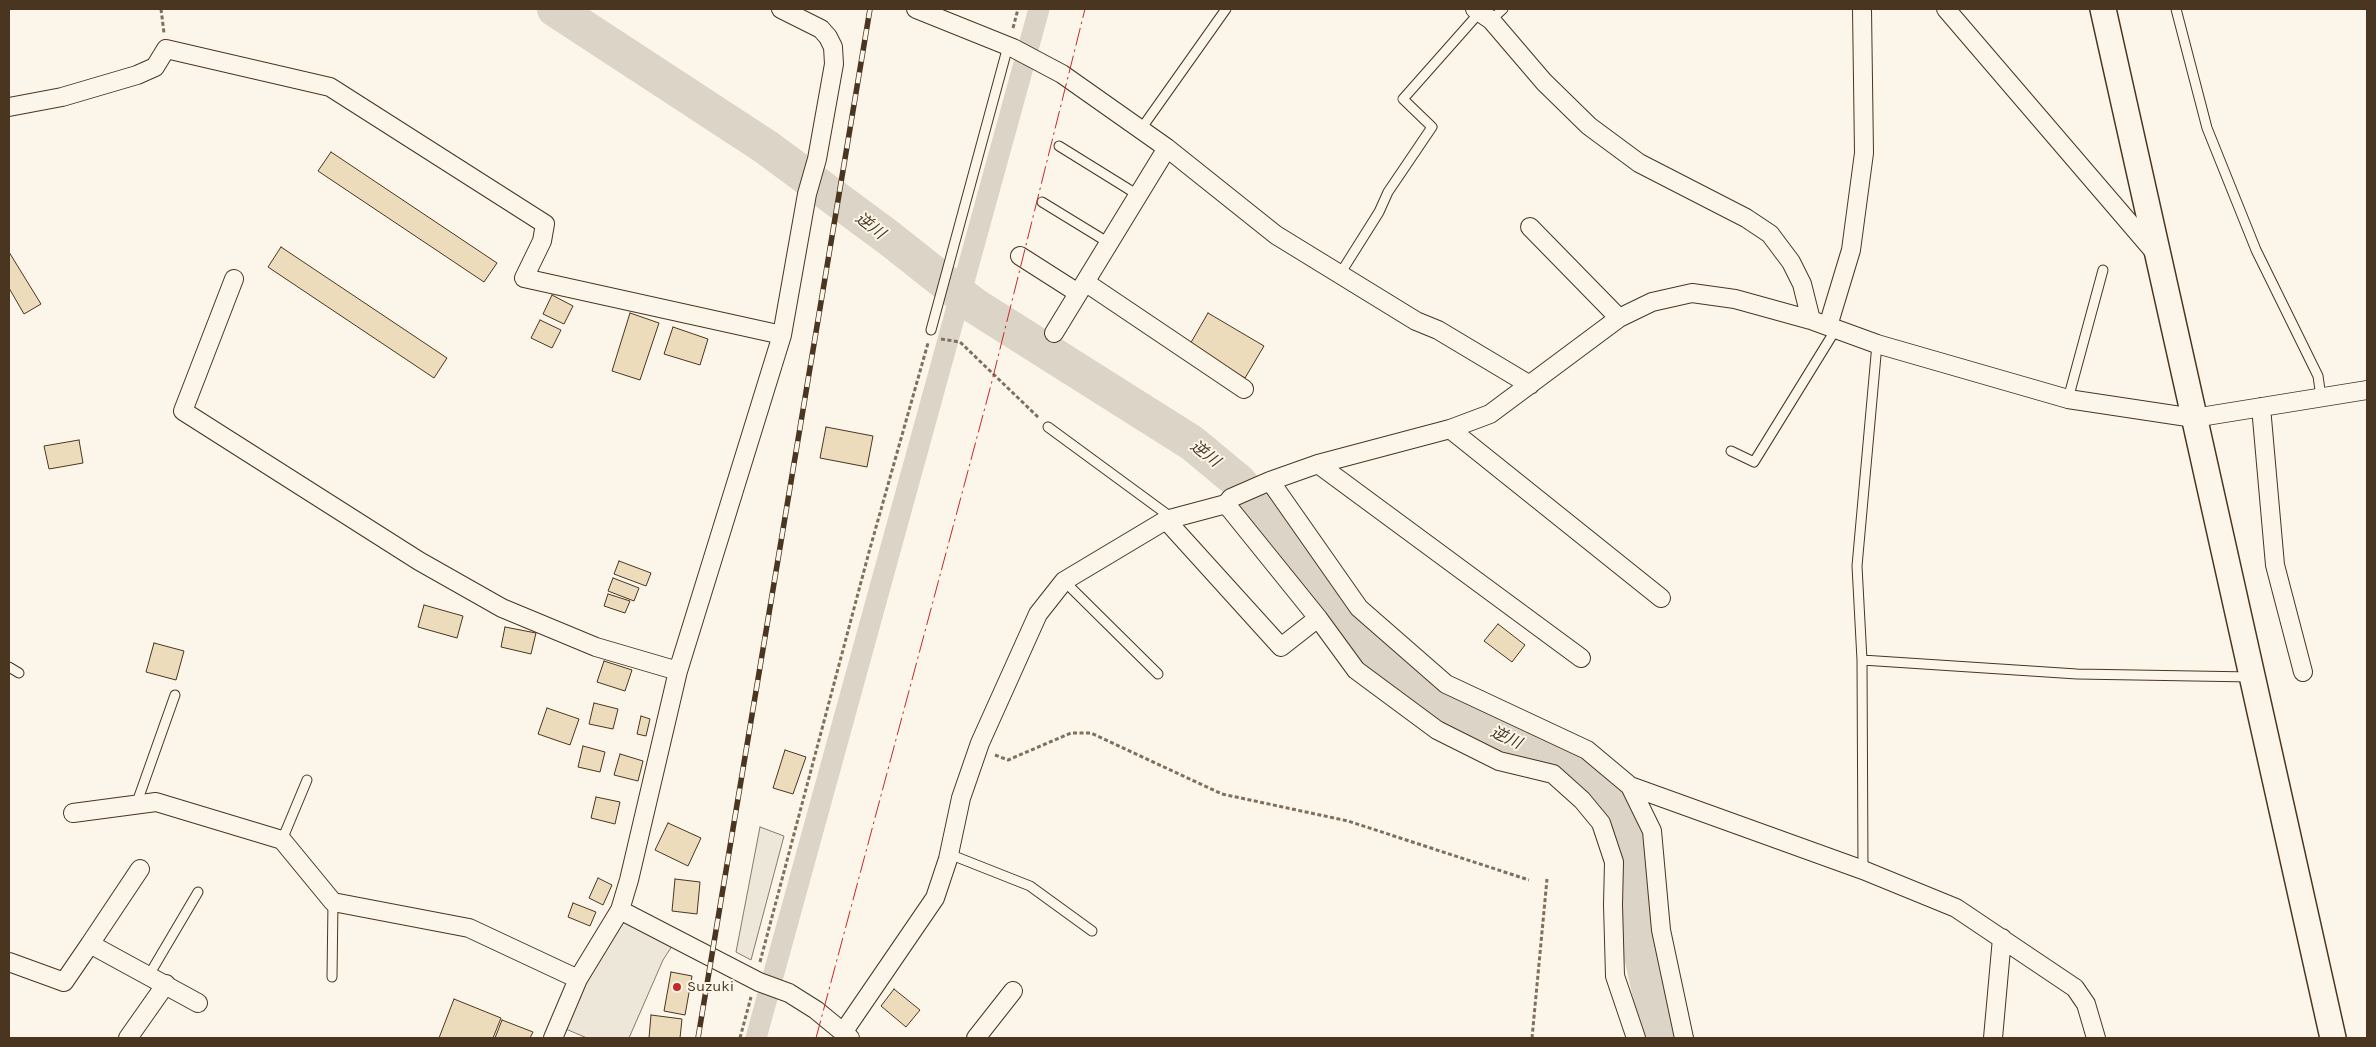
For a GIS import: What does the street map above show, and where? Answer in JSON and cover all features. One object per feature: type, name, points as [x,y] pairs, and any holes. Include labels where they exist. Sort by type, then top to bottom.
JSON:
[{"type":"street","points":[[553,1038],[578,979],[620,910],[629,880],[678,671],[782,335],[807,194],[817,159],[834,64],[833,47],[810,14],[781,9]]},
{"type":"street","points":[[916,9],[1010,47],[1062,74],[1167,148],[1276,235],[1416,321],[1438,330],[1530,385]]},
{"type":"street","points":[[1832,327],[1851,250],[1864,153],[1862,9]]},
{"type":"street","points":[[1946,9],[2161,260]]},
{"type":"street","points":[[2103,9],[2161,260],[2194,418],[2334,1038]]},
{"type":"street","points":[[1487,12],[1544,82],[1589,126],[1639,163],[1746,218],[1770,234],[1791,262],[1802,284],[1811,320]]},
{"type":"street","points":[[9,107],[62,97],[137,75],[155,68],[166,49],[330,87],[545,224],[542,241],[524,278],[782,335]]},
{"type":"street","points":[[1054,333],[1167,148]]},
{"type":"street","points":[[1530,227],[1620,318]]},
{"type":"street","points":[[1020,256],[1081,288],[1244,389]]},
{"type":"street","points":[[234,279],[183,411],[419,561],[502,608],[596,647],[678,671]]},
{"type":"street","points":[[620,910],[757,980],[789,993],[847,1035],[936,898],[949,854],[961,798],[978,749],[1038,614],[1064,581],[1169,519],[1228,501],[1263,484],[1318,464],[1450,429],[1490,414],[1620,318],[1652,302],[1692,293],[1735,299],[1811,320],[1877,344],[2068,399],[2194,418],[2367,390]]},
{"type":"street","points":[[2261,407],[2275,566],[2303,672]]},
{"type":"street","points":[[1450,429],[1662,598]]},
{"type":"street","points":[[1318,464],[1581,658]]},
{"type":"street","points":[[1263,484],[1359,608],[1446,684],[1588,750],[1630,786],[1863,870],[1956,908],[2075,988],[2086,1004],[2096,1038]]},
{"type":"street","points":[[1228,501],[1356,670],[1437,730],[1499,761],[1553,774],[1582,800],[1601,823],[1614,862],[1612,904],[1615,976],[1636,1038]]},
{"type":"street","points":[[1169,519],[1281,647],[1318,618]]},
{"type":"street","points":[[1630,786],[1652,831],[1661,930],[1684,1038]]},
{"type":"street","points":[[74,813],[156,802],[282,840],[333,902],[469,928],[578,979]]},
{"type":"street","points":[[9,962],[64,982],[140,869]]},
{"type":"street","points":[[1993,1038],[2002,938]]},
{"type":"street","points":[[90,944],[198,1002]]},
{"type":"street","points":[[128,1038],[166,984]]},
{"type":"street","points":[[976,1038],[1013,991]]},
{"type":"lane","points":[[1141,129],[1226,9]]},
{"type":"lane","points":[[2176,9],[2207,128],[2256,250],[2318,376],[2322,398]]},
{"type":"lane","points":[[1340,274],[1379,212],[1388,192],[1432,127],[1403,99],[1487,12]]},
{"type":"lane","points":[[931,330],[953,243],[1010,47]]},
{"type":"lane","points":[[1059,146],[1138,195]]},
{"type":"lane","points":[[1042,202],[1108,243]]},
{"type":"lane","points":[[2068,399],[2103,270]]},
{"type":"lane","points":[[1731,451],[1754,462],[1832,327]]},
{"type":"lane","points":[[1863,870],[1862,660],[1857,566],[1877,344]]},
{"type":"lane","points":[[1048,427],[1169,519]]},
{"type":"lane","points":[[1064,581],[1158,674]]},
{"type":"lane","points":[[1862,660],[2077,674],[2252,677]]},
{"type":"lane","points":[[9,667],[19,673]]},
{"type":"lane","points":[[136,806],[175,695]]},
{"type":"lane","points":[[282,840],[307,780]]},
{"type":"lane","points":[[949,854],[1030,886],[1092,931]]},
{"type":"lane","points":[[149,975],[198,892]]},
{"type":"lane","points":[[332,978],[333,902]]},
{"type":"path","points":[[161,9],[166,49]]},
{"type":"path","points":[[740,1038],[757,980],[869,552],[931,330]]},
{"type":"path","points":[[940,339],[960,342],[1048,427]]},
{"type":"path","points":[[978,749],[1008,760],[1072,733],[1091,733],[1222,794],[1348,820],[1529,880]]},
{"type":"path","points":[[1532,1038],[1547,879]]},
{"type":"shaded area","points":[[760,827],[784,836],[751,960],[736,952]]},
{"type":"shaded area","points":[[627,918],[674,943],[663,960],[629,1038],[587,1038],[561,1027],[621,923]]},
{"type":"building","points":[[331,152],[497,263],[484,282],[318,171]]},
{"type":"building","points":[[281,247],[447,358],[434,378],[268,267]]},
{"type":"building","points":[[9,252],[41,304],[24,314],[9,288]]},
{"type":"building","points":[[552,295],[573,306],[564,324],[543,314]]},
{"type":"building","points":[[630,313],[659,323],[640,380],[612,371]]},
{"type":"building","points":[[1208,313],[1264,346],[1245,378],[1189,346]]},
{"type":"building","points":[[540,320],[561,330],[552,348],[531,338]]},
{"type":"building","points":[[673,327],[708,339],[700,365],[664,354]]},
{"type":"building","points":[[826,427],[873,436],[867,467],[820,458]]},
{"type":"building","points":[[79,440],[83,463],[49,469],[44,446]]},
{"type":"building","points":[[619,561],[651,573],[646,586],[614,574]]},
{"type":"building","points":[[613,578],[639,588],[634,601],[608,591]]},
{"type":"building","points":[[608,594],[630,601],[625,613],[604,606]]},
{"type":"building","points":[[424,605],[463,616],[457,638],[418,627]]},
{"type":"building","points":[[1498,624],[1525,645],[1512,662],[1484,641]]},
{"type":"building","points":[[505,627],[536,633],[531,654],[501,647]]},
{"type":"building","points":[[154,643],[184,651],[176,680],[146,672]]},
{"type":"building","points":[[604,661],[632,670],[625,691],[597,682]]},
{"type":"building","points":[[594,703],[618,709],[613,729],[589,724]]},
{"type":"building","points":[[547,708],[579,719],[570,745],[538,734]]},
{"type":"building","points":[[641,716],[650,719],[646,736],[637,734]]},
{"type":"building","points":[[583,746],[605,752],[600,772],[578,767]]},
{"type":"building","points":[[785,750],[806,757],[793,794],[773,788]]},
{"type":"building","points":[[620,754],[643,761],[638,781],[614,775]]},
{"type":"building","points":[[596,797],[620,802],[615,824],[591,818]]},
{"type":"building","points":[[668,823],[701,838],[688,866],[655,850]]},
{"type":"building","points":[[598,878],[612,885],[603,905],[589,898]]},
{"type":"building","points":[[675,879],[700,882],[697,914],[672,911]]},
{"type":"building","points":[[573,903],[596,912],[590,926],[568,917]]},
{"type":"building","points":[[671,972],[692,976],[685,1015],[664,1011]]},
{"type":"building","points":[[894,989],[920,1010],[906,1027],[881,1006]]},
{"type":"building","points":[[454,999],[501,1018],[493,1038],[439,1038]]},
{"type":"building","points":[[651,1015],[682,1019],[680,1038],[649,1038]]},
{"type":"building","points":[[502,1020],[533,1032],[530,1038],[495,1038]]},
{"type":"waterway","name":"逆川","points":[[555,9],[766,147],[889,238],[975,306],[1192,443],[1239,482],[1371,651],[1446,710],[1516,740],[1568,767],[1605,793],[1621,819],[1633,849],[1639,942],[1660,1038]]},
{"type":"waterway","points":[[756,1038],[1039,9]]},
{"type":"railway","points":[[698,1038],[870,9]]},
{"type":"power","points":[[816,1038],[991,385],[1085,9]]},
{"type":"place","name":"Suzuki","points":[[677,987]]}]
